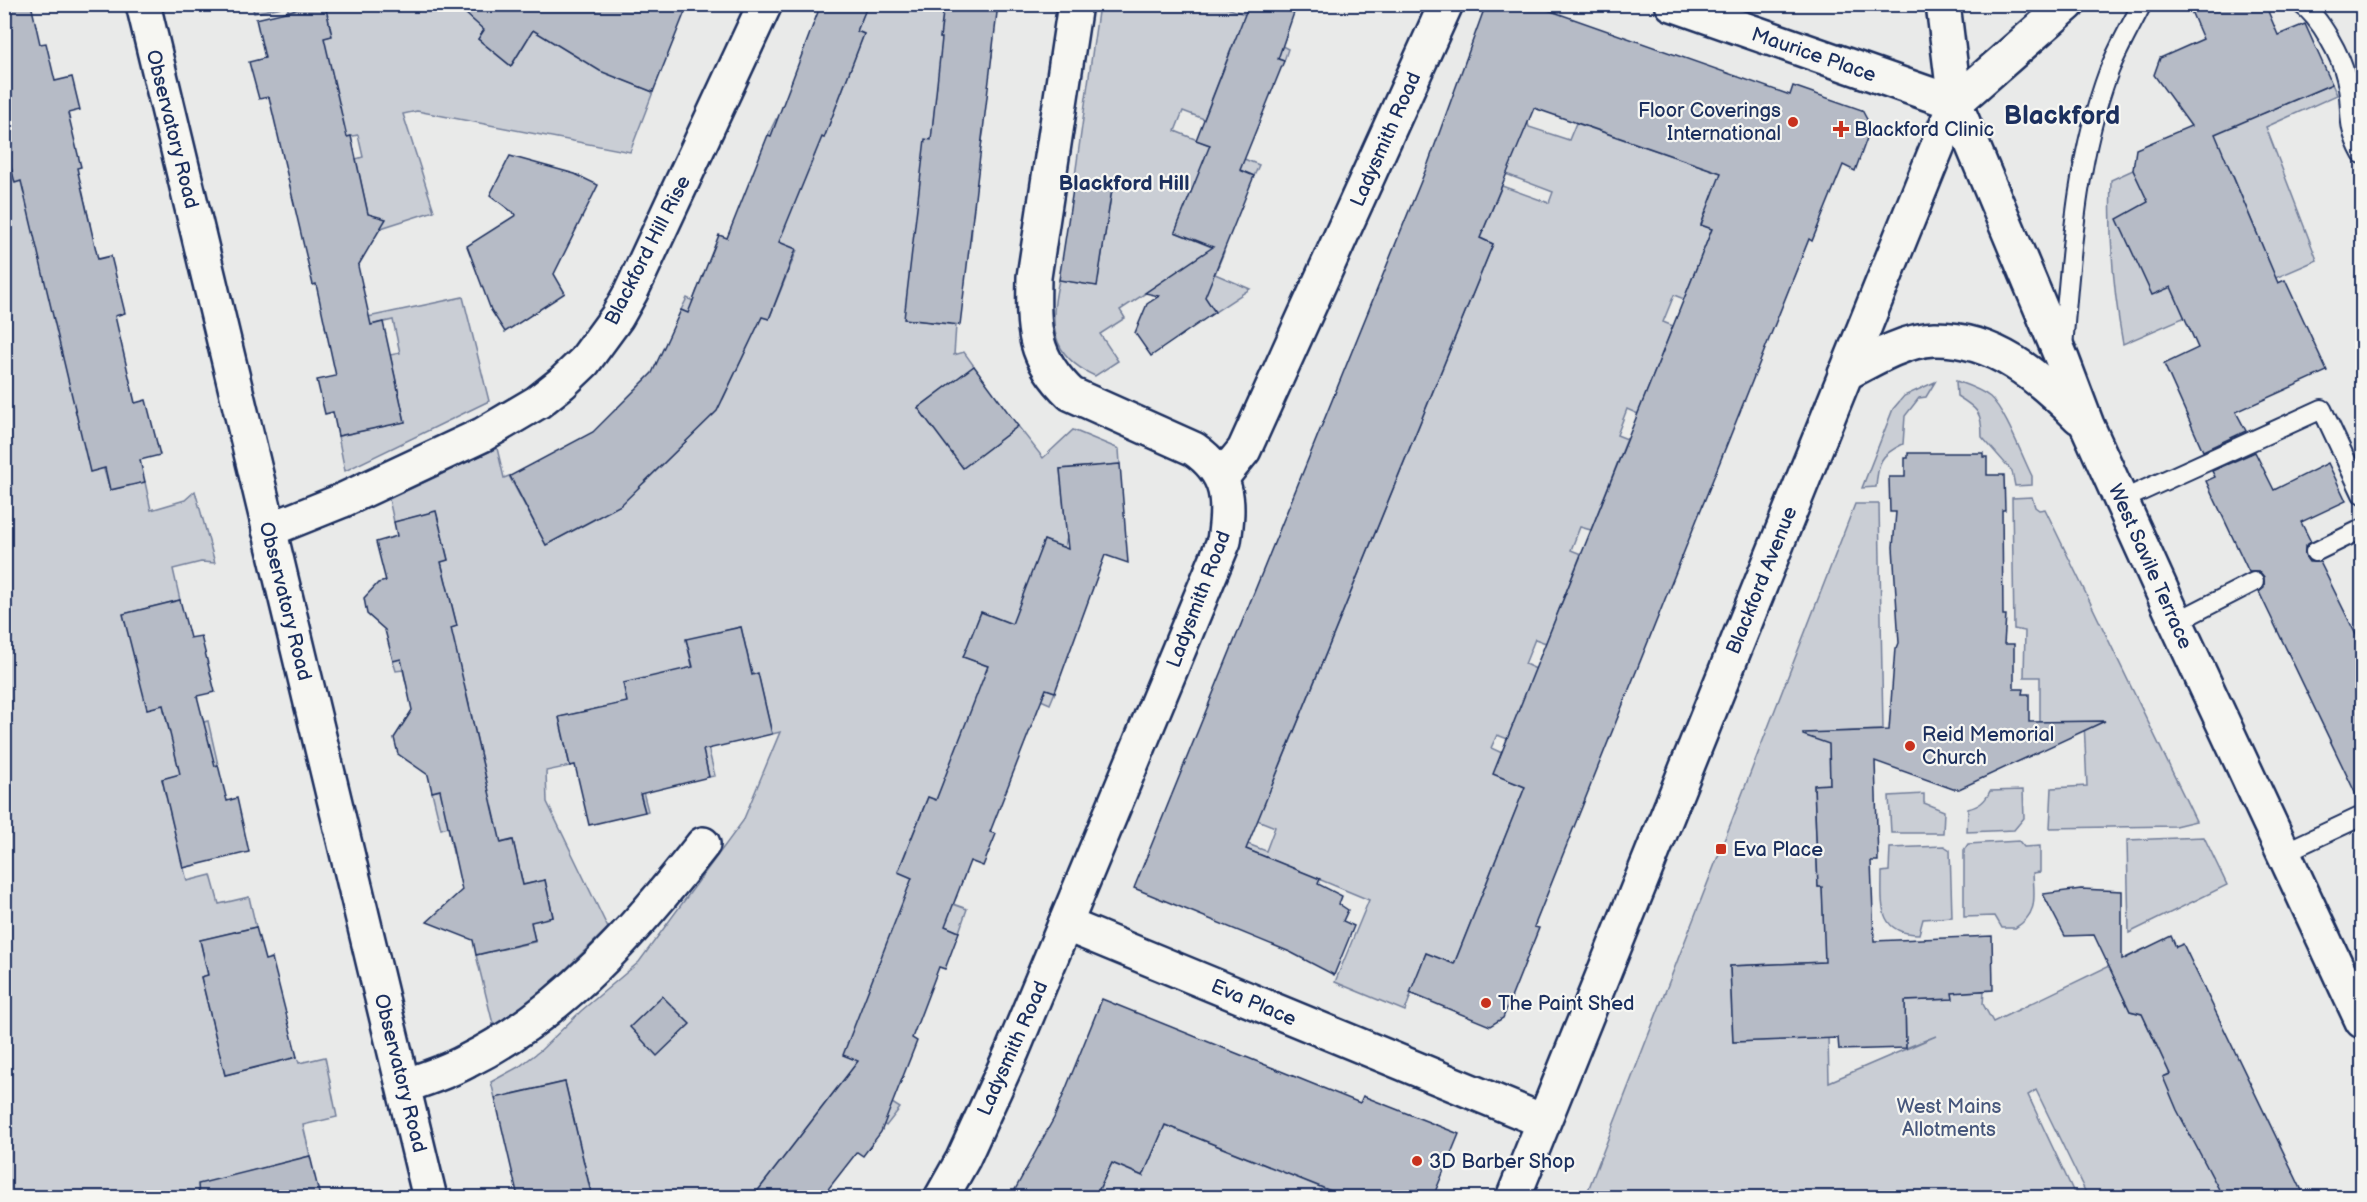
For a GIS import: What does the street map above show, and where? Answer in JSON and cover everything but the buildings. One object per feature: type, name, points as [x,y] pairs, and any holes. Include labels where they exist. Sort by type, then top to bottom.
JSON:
[{"type":"street","name":"Observatory Road","points":[[143,4],[430,1197]]},
{"type":"street","name":"Blackford Hill Rise","points":[[269,530],[341,501],[482,435],[538,402],[584,362],[617,317],[631,292],[765,4]]},
{"type":"street","points":[[1075,4],[1034,277],[1038,347],[1057,381],[1071,394],[1194,449],[1209,460],[1222,477]]},
{"type":"street","name":"Ladysmith Road","points":[[941,1197],[963,1159],[1012,1052],[1224,541],[1227,498],[1222,477],[1244,450],[1446,4]]},
{"type":"street","name":"Maurice Place","points":[[1672,4],[1955,104]]},
{"type":"street","points":[[1943,4],[1955,104]]},
{"type":"street","name":"Blackford Avenue","points":[[1513,1197],[1955,104],[2068,4]]},
{"type":"street","name":"West Savile Terrace","points":[[1955,104],[2087,424],[2176,622],[2362,1021]]},
{"type":"street","points":[[1845,374],[1905,346],[1933,339],[1962,342],[2001,354],[2020,365],[2041,380],[2087,424]]},
{"type":"street","points":[[404,1086],[444,1072],[494,1047],[559,999],[625,937],[666,892],[703,844]]},
{"type":"street","name":"Eva Place","points":[[1065,924],[1543,1121]]},
{"type":"lane","points":[[2062,359],[2078,194],[2086,149],[2110,68],[2142,4]]},
{"type":"lane","points":[[2301,4],[2320,25],[2341,62],[2347,80],[2350,124],[2362,154]]},
{"type":"lane","points":[[2122,500],[2322,409],[2362,494]]},
{"type":"lane","points":[[2315,552],[2362,529]]},
{"type":"lane","points":[[2176,622],[2254,582]]},
{"type":"lane","points":[[2283,853],[2362,816]]},
{"type":"green space","points":[[252,5],[319,5],[291,21],[287,6],[254,13]]},
{"type":"green space","points":[[324,5],[483,5],[471,18],[484,30],[478,39],[511,66],[533,30],[577,57],[608,5],[606,73],[653,92],[630,152],[417,111],[403,114],[434,211],[381,228],[377,217],[368,214],[356,159],[363,157],[358,135],[339,139],[324,38],[331,36]]},
{"type":"green space","points":[[867,5],[944,5],[940,38],[993,43],[992,57],[942,49],[933,123],[984,129],[981,146],[916,222],[972,228],[971,240],[965,239],[905,319],[956,325],[954,355],[964,352],[974,366],[918,408],[963,468],[1018,426],[1043,458],[1073,430],[1119,449],[1120,464],[1060,469],[1067,538],[1064,548],[1044,540],[1015,625],[981,612],[964,657],[1055,692],[1050,704],[1041,700],[988,821],[928,797],[898,871],[957,896],[953,904],[967,909],[959,932],[901,909],[902,1078],[892,1103],[900,1108],[886,1126],[837,1088],[753,1197],[592,1197],[565,1082],[495,1098],[491,1082],[520,1066],[541,1050],[581,1011],[639,962],[743,821],[780,732],[772,734],[758,674],[752,675],[741,627],[686,640],[697,687],[694,689],[715,776],[709,777],[695,717],[628,733],[648,811],[645,812],[631,752],[613,705],[559,717],[570,766],[546,771],[547,802],[608,928],[536,998],[494,1028],[476,955],[535,942],[531,922],[553,916],[545,880],[523,885],[513,840],[453,853],[448,827],[441,829],[432,792],[486,779],[466,691],[411,703],[403,670],[396,671],[393,661],[437,631],[457,626],[441,562],[448,560],[436,512],[394,522],[389,499],[497,448],[504,478],[509,476],[546,545],[597,518],[645,482],[686,441],[635,390],[723,399],[750,341],[681,310],[687,298],[693,301],[697,290],[769,319],[797,250],[769,239],[815,154],[768,135],[776,119],[824,138],[864,34],[857,31]]},
{"type":"green space","points":[[1099,5],[1219,5],[1288,30],[1282,46],[1288,49],[1284,61],[1234,42],[1204,119],[1183,111],[1175,131],[1259,165],[1254,176],[1206,157],[1175,232],[1224,252],[1215,274],[1250,289],[1215,312],[1185,267],[1120,310],[1125,318],[1100,334],[1118,361],[1095,376],[1080,368],[1061,348],[1056,336],[1054,310],[1059,280],[1097,286],[1112,189],[1074,183]]},
{"type":"green space","points":[[2332,84],[2337,95],[2266,127],[2317,260],[2123,344],[2112,263],[2111,180],[2133,170],[2153,211],[2263,248],[2231,171],[2214,169],[2211,106],[2264,113]]},
{"type":"green space","points":[[1527,119],[1529,127],[1569,140],[1576,123],[1736,178],[1706,211],[1701,225],[1712,229],[1684,299],[1674,295],[1663,322],[1673,326],[1638,414],[1627,409],[1617,435],[1627,439],[1591,530],[1580,527],[1571,550],[1581,554],[1546,643],[1535,639],[1525,664],[1536,669],[1508,739],[1497,735],[1491,748],[1502,753],[1494,774],[1525,787],[1454,964],[1426,953],[1405,1011],[1335,982],[1369,900],[1246,849],[1232,838],[1266,851],[1275,827],[1242,814],[1271,788],[1493,244],[1480,238],[1502,186],[1549,203],[1553,192],[1506,174]]},
{"type":"green space","points":[[4,143],[15,182],[29,179],[85,202],[90,224],[35,237],[110,490],[145,482],[151,510],[185,500],[195,491],[215,563],[201,562],[173,569],[180,600],[124,614],[163,705],[169,730],[208,721],[218,765],[162,779],[187,881],[211,875],[219,904],[249,897],[256,927],[200,940],[208,975],[201,977],[225,1075],[297,1057],[299,1063],[325,1057],[337,1117],[303,1125],[310,1156],[248,1172],[262,1197],[5,1197]]},
{"type":"green space","points":[[463,297],[489,401],[345,471],[338,436],[405,422],[390,355],[400,353],[393,320],[327,335],[325,326]]},
{"type":"green space","points":[[1956,381],[1982,392],[1996,403],[2032,476],[2032,485],[2015,486],[2012,471],[1982,437],[1980,416],[1970,404],[1957,396]]},
{"type":"green space","points":[[1935,382],[1926,397],[1919,398],[1905,416],[1903,444],[1889,452],[1882,460],[1879,465],[1876,487],[1862,488],[1893,409],[1904,396]]},
{"type":"green space","points":[[2032,497],[2035,507],[2039,510],[2045,509],[2196,821],[2175,826],[2050,828],[2052,788],[2087,786],[2084,722],[2048,722],[2040,725],[2040,677],[2024,677],[2025,631],[2014,629],[2012,498]]},
{"type":"green space","name":"West Mains Allotments","points":[[1855,504],[1879,504],[1883,730],[1829,732],[1830,784],[1814,786],[1818,887],[1822,887],[1826,962],[1730,966],[1733,1042],[1828,1038],[1829,1082],[1936,1036],[1906,1048],[1905,1001],[1952,999],[1952,992],[1984,991],[1983,1004],[1993,1022],[2144,949],[2114,977],[2130,1011],[2142,1014],[2170,1074],[2163,1077],[2228,1194],[2222,1198],[2088,1197],[2036,1090],[2028,1095],[2076,1197],[1585,1198]]},
{"type":"green space","points":[[2023,790],[2024,818],[2014,830],[1967,832],[1968,809],[1981,803],[1990,791]]},
{"type":"green space","points":[[1924,794],[1924,803],[1944,811],[1943,833],[1891,833],[1889,796]]},
{"type":"green space","points":[[2204,837],[2227,885],[2129,933],[2127,840]]},
{"type":"green space","points":[[2019,841],[2024,847],[2040,846],[2040,872],[2033,873],[2033,904],[2028,917],[2015,928],[2002,928],[1995,916],[1964,917],[1964,850],[1968,844]]},
{"type":"green space","points":[[1944,846],[1950,850],[1952,917],[1923,919],[1919,934],[1905,933],[1896,929],[1885,915],[1882,895],[1882,872],[1889,871],[1890,848]]},
{"type":"green space","points":[[1165,1125],[1325,1189],[1328,1182],[1347,1189],[1343,1198],[1095,1198],[1112,1163],[1142,1176]]},
{"type":"place","name":"Floor Coverings International","points":[[1793,122]]},
{"type":"place","name":"Blackford Clinic","points":[[1841,129]]},
{"type":"place","name":"Reid Memorial Church","points":[[1910,746]]},
{"type":"place","name":"Eva Place","points":[[1721,849]]},
{"type":"place","name":"The Paint Shed","points":[[1486,1003]]},
{"type":"place","name":"3D Barber Shop","points":[[1417,1161]]},
{"type":"district","name":"Blackford","points":[[2062,115]]},
{"type":"district","name":"Blackford Hill","points":[[1124,183]]}]
